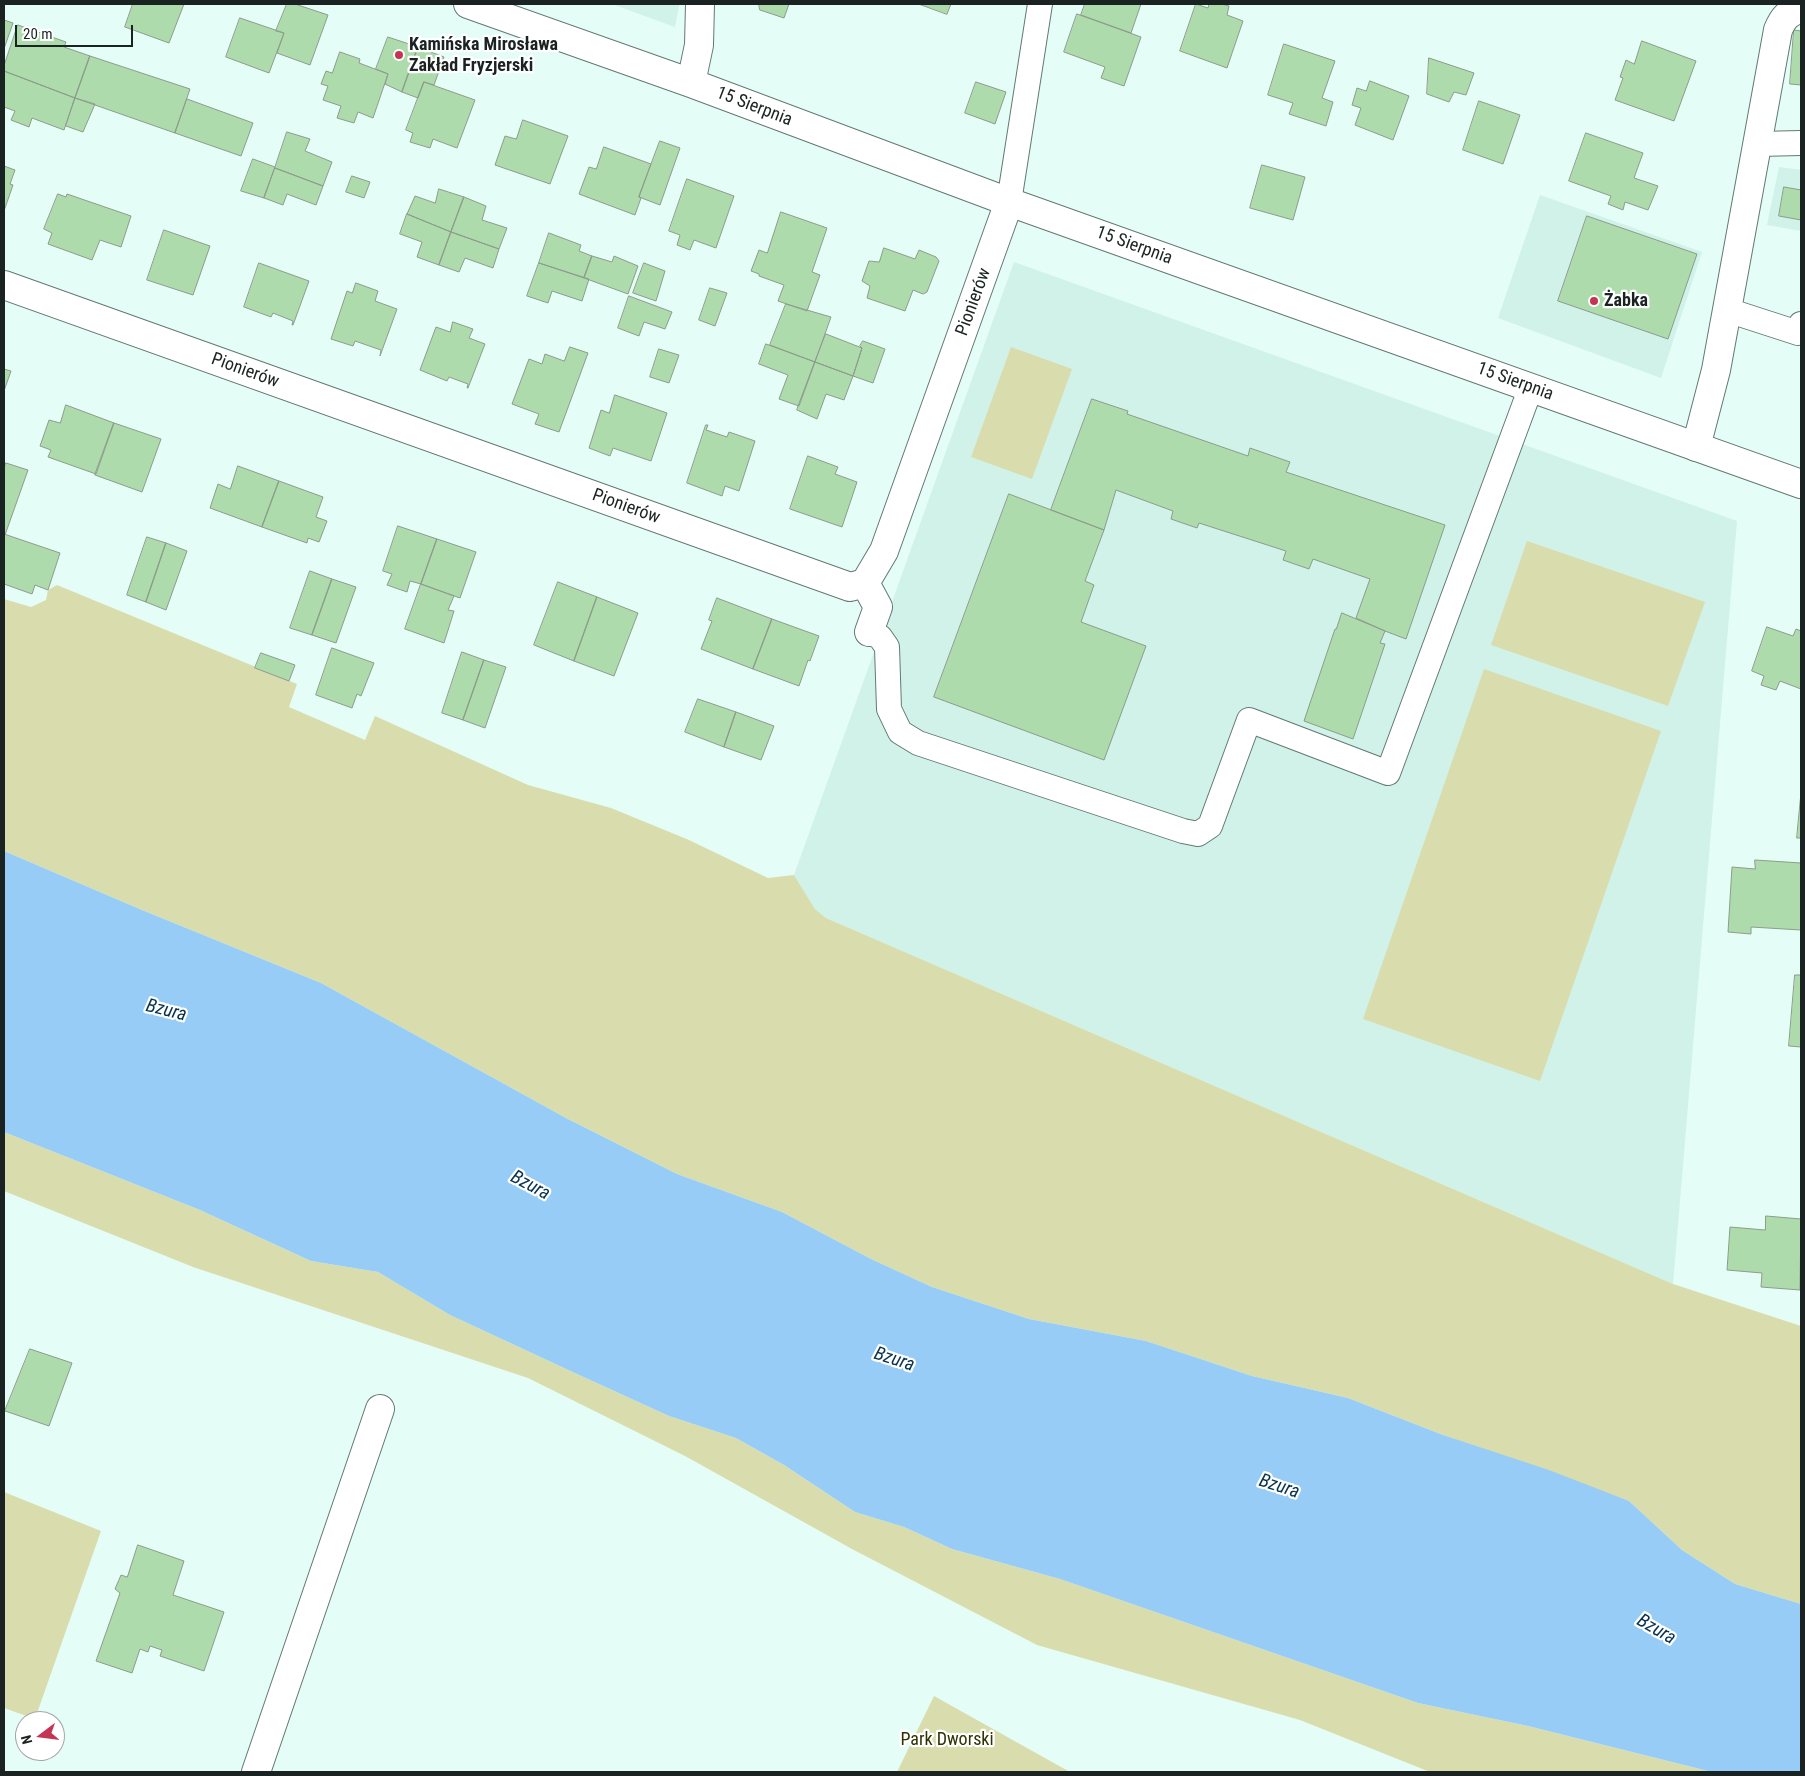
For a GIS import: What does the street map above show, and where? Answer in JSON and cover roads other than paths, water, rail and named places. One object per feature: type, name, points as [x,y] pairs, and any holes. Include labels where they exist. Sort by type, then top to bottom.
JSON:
[{"type":"street","name":"15 Sierpnia","points":[[468,4],[692,83],[1009,202],[1801,484]]},
{"type":"street","points":[[692,83],[699,45],[700,4]]},
{"type":"street","points":[[1696,446],[1716,370],[1778,30],[1782,19],[1791,11],[1801,9]]},
{"type":"street","name":"Pionierów","points":[[4,285],[850,587],[865,583],[884,551],[1009,202]]},
{"type":"street","points":[[865,583],[878,607],[869,632]]},
{"type":"street","points":[[256,1772],[380,1409]]},
{"type":"lane","points":[[1009,202],[1040,4]]},
{"type":"lane","points":[[1758,144],[1801,142]]},
{"type":"lane","points":[[1727,310],[1798,333],[1801,324]]},
{"type":"lane","points":[[869,632],[880,637],[887,647],[889,709],[900,732],[906,736],[918,743],[1183,831],[1198,834],[1210,826],[1249,720],[1388,773],[1531,387]]},
{"type":"water","name":"Bzura","points":[[4,851],[321,983],[566,1118],[677,1174],[782,1212],[871,1259],[932,1287],[1029,1319],[1146,1341],[1252,1376],[1348,1398],[1443,1435],[1549,1470],[1629,1501],[1682,1550],[1735,1584],[1801,1604],[1801,1772],[1712,1772],[1528,1726],[1418,1703],[1060,1579],[952,1549],[904,1527],[855,1512],[784,1465],[736,1438],[669,1416],[577,1374],[450,1315],[378,1272],[311,1261],[200,1210],[4,1132]]},
{"type":"place","name":"Kamińska Mirosława Zakład Fryzjerski","points":[[399,55]]},
{"type":"place","name":"Żabka","points":[[1594,301]]},
{"type":"park label","name":"Park Dworski","points":[[947,1740]]}]
